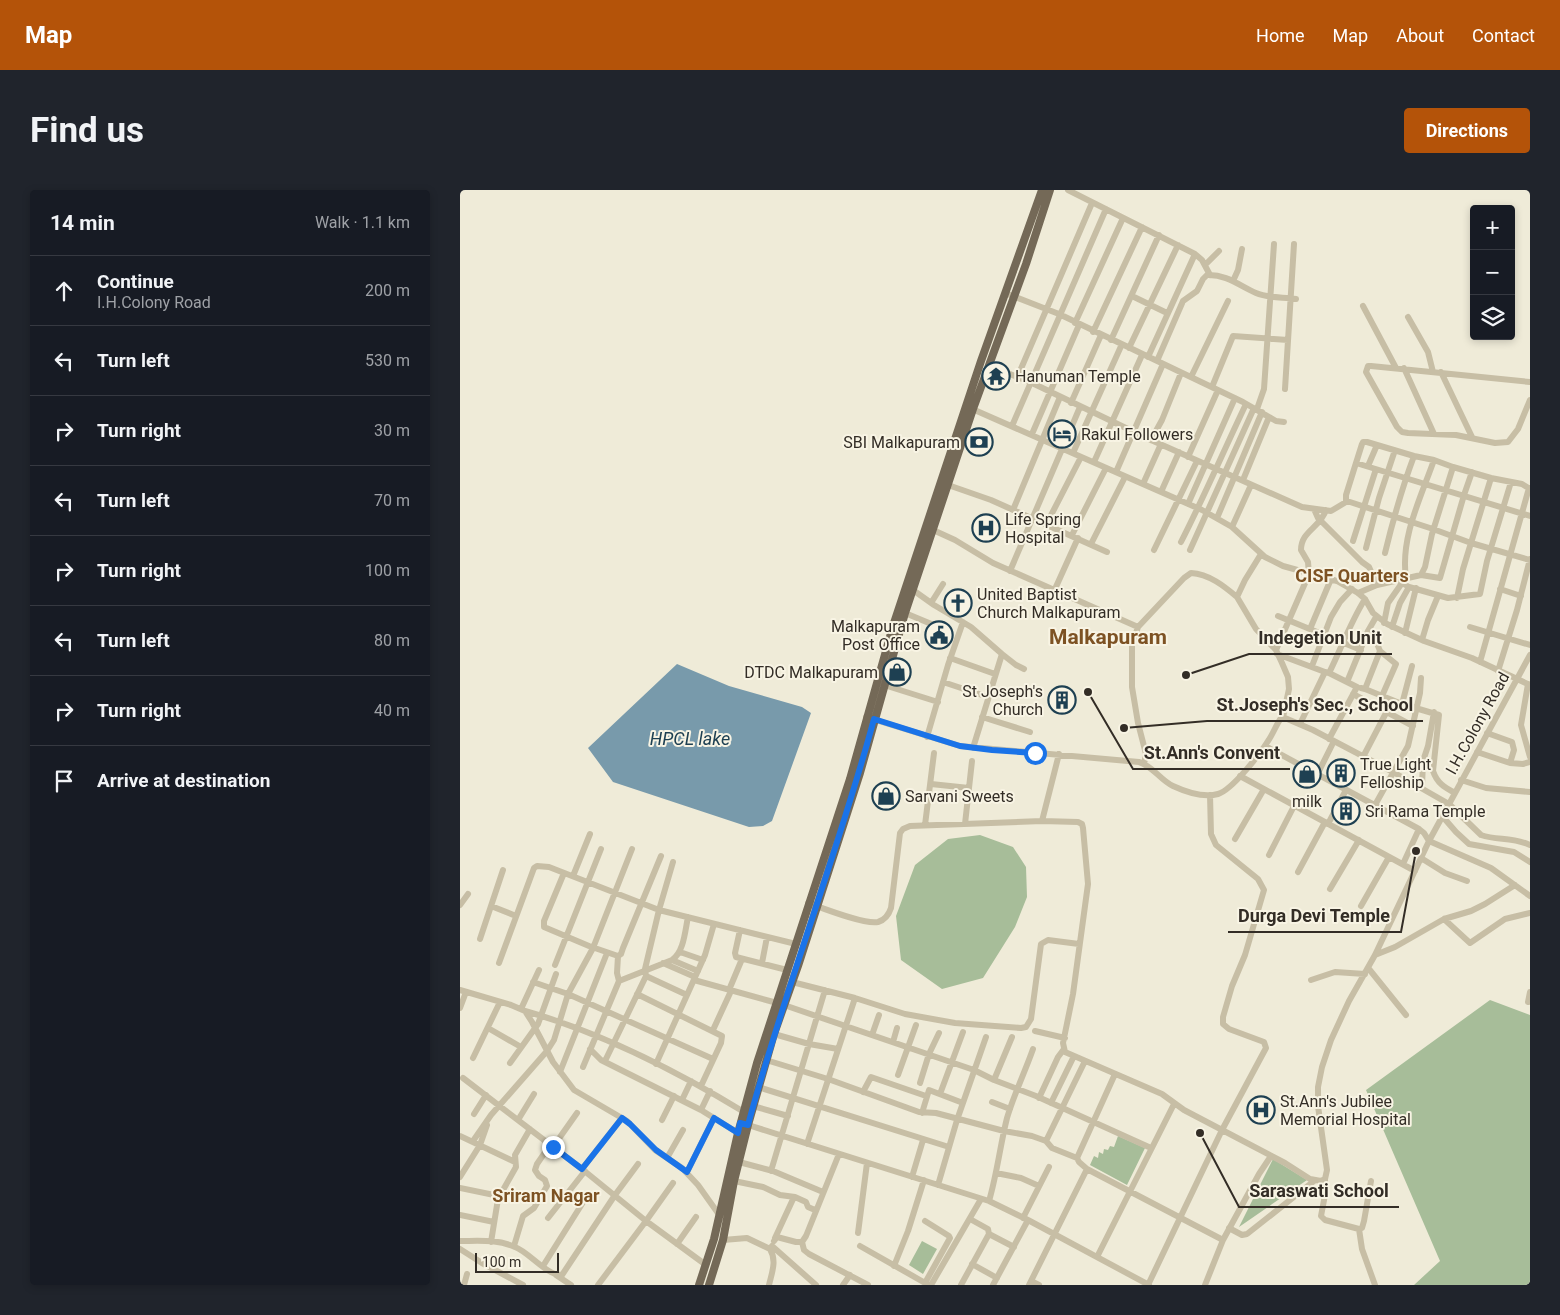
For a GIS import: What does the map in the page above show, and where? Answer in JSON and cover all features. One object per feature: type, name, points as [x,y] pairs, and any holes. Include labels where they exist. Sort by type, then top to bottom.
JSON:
[{"type":"main road","points":[[709,1285],[723,1240],[723,1212],[738,1133],[753,1106],[774,1034],[788,970],[808,903],[870,718],[894,655],[905,613],[948,485],[1005,293],[1042,190]]},
{"type":"main road","points":[[699,1285],[739,1162],[744,1112],[757,1063],[780,1004],[792,982],[860,773],[885,652],[970,408],[990,366],[1050,190]]},
{"type":"street","points":[[1068,190],[1195,254],[1206,263],[1213,276]]},
{"type":"street","points":[[1017,378],[1048,310],[1092,203]]},
{"type":"street","points":[[1012,426],[1106,209]]},
{"type":"street","points":[[1032,434],[1051,392],[1077,324],[1124,218]]},
{"type":"street","points":[[1094,332],[1142,227]]},
{"type":"street","points":[[1111,340],[1159,235]]},
{"type":"street","points":[[1216,518],[1264,391],[1274,244]]},
{"type":"street","points":[[1285,389],[1293,299],[1294,244]]},
{"type":"street","points":[[1129,348],[1178,245]]},
{"type":"street","points":[[1234,280],[1242,249]]},
{"type":"street","points":[[1206,263],[1220,251]]},
{"type":"street","points":[[1094,462],[1111,421],[1168,313],[1195,254]]},
{"type":"street","points":[[1116,472],[1135,432],[1183,301],[1197,291],[1205,276],[1234,280],[1257,293],[1293,299]]},
{"type":"street","points":[[1005,293],[1059,314],[1235,398],[1276,421],[1284,422]]},
{"type":"street","points":[[1132,296],[1168,313]]},
{"type":"street","points":[[1191,377],[1228,301]]},
{"type":"street","points":[[1364,306],[1400,368],[1434,434]]},
{"type":"street","points":[[1408,317],[1472,437]]},
{"type":"street","points":[[1071,402],[1101,335]]},
{"type":"street","points":[[1188,457],[1234,335],[1288,340]]},
{"type":"street","points":[[1073,453],[1122,344]]},
{"type":"street","points":[[990,366],[1030,382],[1090,412],[1251,485],[1312,509],[1334,510],[1346,502],[1365,506],[1471,543],[1530,560],[1498,670]]},
{"type":"street","points":[[1530,382],[1371,366],[1368,366],[1366,372],[1397,427],[1402,432],[1472,437],[1494,442],[1508,442],[1518,429],[1530,400]]},
{"type":"street","points":[[1151,440],[1162,420],[1181,373]]},
{"type":"street","points":[[1013,510],[1060,397]]},
{"type":"street","points":[[1188,504],[1235,398]]},
{"type":"street","points":[[1181,542],[1246,404]]},
{"type":"street","points":[[1010,571],[1080,407]]},
{"type":"street","points":[[970,408],[1188,504],[1232,527],[1261,554],[1283,566],[1331,579],[1358,593],[1376,617],[1384,623],[1480,662],[1529,685],[1521,725],[1530,757]]},
{"type":"street","points":[[1190,550],[1225,472],[1258,410]]},
{"type":"street","points":[[1243,480],[1269,417]]},
{"type":"street","points":[[1346,502],[1346,495],[1363,442],[1434,460],[1491,478],[1522,484],[1530,488],[1480,662]]},
{"type":"street","points":[[1143,484],[1160,444]]},
{"type":"street","points":[[1368,466],[1377,445]]},
{"type":"street","points":[[1366,548],[1375,510],[1395,450]]},
{"type":"street","points":[[1161,492],[1179,452]]},
{"type":"street","points":[[1385,553],[1393,527],[1394,516],[1414,456]]},
{"type":"street","points":[[1047,523],[1081,457]]},
{"type":"street","points":[[1384,623],[1388,603],[1402,581],[1408,536],[1434,460]]},
{"type":"street","points":[[1154,550],[1198,461]]},
{"type":"street","points":[[1356,464],[1426,483],[1530,516]]},
{"type":"street","points":[[1421,575],[1453,467]]},
{"type":"street","points":[[1055,589],[1075,536],[1106,468]]},
{"type":"street","points":[[1353,541],[1376,469]]},
{"type":"street","points":[[1358,593],[1377,585],[1402,581],[1421,575],[1440,578],[1472,472]]},
{"type":"street","points":[[1091,544],[1125,477]]},
{"type":"street","points":[[1457,598],[1471,543],[1491,478]]},
{"type":"street","points":[[1402,581],[1412,588],[1448,598],[1480,594],[1511,482]]},
{"type":"street","points":[[948,485],[977,494],[1047,523],[1107,552]]},
{"type":"street","points":[[1232,527],[1251,485]]},
{"type":"street","points":[[1312,509],[1318,518],[1369,567],[1377,585]]},
{"type":"street","points":[[1276,652],[1309,574],[1308,562],[1302,553],[1301,546],[1306,534],[1323,518],[1326,510]]},
{"type":"street","points":[[933,530],[955,540],[1010,571],[1055,589],[1138,627]]},
{"type":"street","points":[[1237,597],[1244,580],[1261,554]]},
{"type":"street","points":[[870,718],[960,746],[1059,754],[1144,764],[1172,786],[1210,795],[1220,793],[1229,788],[1265,746],[1283,717],[1288,699],[1288,683],[1282,663],[1276,652],[1256,629],[1237,597],[1208,577],[1192,573],[1184,578],[1138,627],[1132,645],[1132,687],[1146,754],[1144,764]]},
{"type":"street","points":[[1310,629],[1331,579]]},
{"type":"street","points":[[931,603],[943,584]]},
{"type":"street","points":[[1392,627],[1400,603],[1412,588]]},
{"type":"street","points":[[1405,633],[1412,588]]},
{"type":"street","points":[[1500,589],[1521,596]]},
{"type":"street","points":[[914,590],[931,603],[963,622],[1016,665],[1024,669]]},
{"type":"street","points":[[1312,666],[1335,609],[1352,590]]},
{"type":"street","points":[[1422,640],[1438,596]]},
{"type":"street","points":[[1300,724],[1344,643],[1354,616],[1364,599]]},
{"type":"street","points":[[905,613],[941,628]]},
{"type":"street","points":[[1278,616],[1361,650]]},
{"type":"street","points":[[1346,682],[1376,617]]},
{"type":"street","points":[[928,737],[950,658],[963,622]]},
{"type":"street","points":[[1470,627],[1530,645]]},
{"type":"street","points":[[1368,631],[1374,636],[1380,652],[1396,664],[1382,696]]},
{"type":"street","points":[[885,652],[894,655]]},
{"type":"street","points":[[1276,652],[1402,704],[1439,715],[1433,771],[1440,784],[1455,793]]},
{"type":"street","points":[[1317,775],[1353,694],[1361,688],[1380,652]]},
{"type":"street","points":[[973,748],[1002,654]]},
{"type":"street","name":"I.H.Colony Road","points":[[1359,1229],[1325,1220],[1321,1216],[1326,1195],[1325,1178],[1327,1170],[1318,1106],[1318,1080],[1331,1040],[1349,1001],[1376,955],[1429,841],[1530,655]]},
{"type":"street","points":[[950,658],[995,674]]},
{"type":"street","points":[[1402,704],[1412,666]]},
{"type":"street","points":[[1375,806],[1407,749],[1420,693],[1421,678]]},
{"type":"street","points":[[943,682],[988,697]]},
{"type":"street","points":[[884,685],[938,702]]},
{"type":"street","points":[[1353,694],[1413,726]]},
{"type":"street","points":[[1422,788],[1423,762],[1434,712]]},
{"type":"street","points":[[1363,757],[1386,713]]},
{"type":"street","points":[[982,717],[1030,732]]},
{"type":"street","points":[[1283,717],[1332,740],[1450,804],[1481,836],[1515,839],[1530,845]]},
{"type":"street","points":[[1487,733],[1512,742],[1514,750],[1510,763]]},
{"type":"street","points":[[1265,746],[1424,833],[1429,841],[1491,868],[1530,896]]},
{"type":"street","points":[[1477,752],[1510,763],[1523,764],[1530,762]]},
{"type":"street","points":[[925,825],[934,753]]},
{"type":"street","points":[[1042,821],[1059,754]]},
{"type":"street","points":[[965,824],[972,761]]},
{"type":"street","points":[[1240,776],[1415,871]]},
{"type":"street","points":[[1461,780],[1486,788],[1530,792]]},
{"type":"street","points":[[930,784],[969,788]]},
{"type":"street","points":[[1235,839],[1264,789]]},
{"type":"street","points":[[1298,872],[1346,790]]},
{"type":"street","points":[[744,1124],[989,1201],[1148,1285],[1222,1130],[1266,1048],[1264,1042],[1224,1027],[1222,1021],[1232,986],[1243,961],[1264,890],[1258,879],[1229,856],[1213,840],[1211,834],[1210,795]]},
{"type":"street","points":[[1269,855],[1294,806]]},
{"type":"street","points":[[1443,817],[1469,844],[1514,852],[1530,862]]},
{"type":"street","points":[[808,903],[868,921],[881,921],[888,916],[891,908],[900,833],[903,829],[910,826],[1042,821],[1074,821],[1082,824],[1088,884],[1073,994],[1064,1049],[1058,1057],[1039,1098]]},
{"type":"street","points":[[1403,864],[1418,830]]},
{"type":"street","points":[[573,876],[590,834]]},
{"type":"street","points":[[1330,890],[1359,840]]},
{"type":"street","points":[[555,965],[601,849]]},
{"type":"street","points":[[460,1177],[491,1115],[548,1052],[554,1040],[568,994],[593,948],[632,849]]},
{"type":"street","points":[[583,1067],[619,981],[616,972],[618,956],[621,954],[661,856]]},
{"type":"street","points":[[1361,906],[1389,857]]},
{"type":"street","points":[[1421,858],[1445,873],[1467,882]]},
{"type":"street","points":[[605,1062],[646,973],[659,910],[674,862]]},
{"type":"street","points":[[499,962],[534,868],[538,866],[544,866],[573,876],[659,910],[796,944]]},
{"type":"street","points":[[480,939],[503,870]]},
{"type":"street","points":[[564,873],[543,924],[546,929],[618,956]]},
{"type":"street","points":[[1376,955],[1395,947],[1444,920],[1478,908],[1505,893],[1515,885]]},
{"type":"street","points":[[460,904],[468,894]]},
{"type":"street","points":[[491,906],[516,916]]},
{"type":"street","points":[[1444,920],[1470,943],[1505,919],[1530,914]]},
{"type":"street","points":[[619,981],[646,973],[672,960],[680,952],[688,917]]},
{"type":"street","points":[[656,1064],[703,960],[714,924]]},
{"type":"street","points":[[740,930],[735,955],[742,959],[788,970]]},
{"type":"street","points":[[762,963],[767,937]]},
{"type":"street","points":[[792,982],[855,998],[901,1013],[955,1023],[1021,1028],[1026,1027],[1031,1019],[1041,944],[1048,940],[1079,944]]},
{"type":"street","points":[[680,952],[703,960]]},
{"type":"street","points":[[560,1072],[606,953]]},
{"type":"street","points":[[713,1030],[742,959]]},
{"type":"street","points":[[672,960],[695,976]]},
{"type":"street","points":[[663,964],[730,990],[845,1025],[974,1070],[1151,1148]]},
{"type":"street","points":[[523,1010],[539,970]]},
{"type":"street","points":[[1311,980],[1335,972],[1367,971],[1406,1015]]},
{"type":"street","points":[[646,973],[687,995]]},
{"type":"street","points":[[510,1062],[536,1029],[556,974]]},
{"type":"street","points":[[533,982],[588,1002],[713,1059]]},
{"type":"street","points":[[771,1171],[825,990]]},
{"type":"street","points":[[460,1008],[462,991],[578,1028],[614,1043],[701,1086],[744,1112]]},
{"type":"street","points":[[1528,1002],[1530,992]]},
{"type":"street","points":[[637,994],[722,1036],[701,1086]]},
{"type":"street","points":[[807,1144],[855,998]]},
{"type":"street","points":[[473,1058],[500,1002]]},
{"type":"street","points":[[523,1010],[560,1072],[574,1090],[620,1121],[630,1124],[651,1146],[687,1172],[723,1212]]},
{"type":"street","points":[[872,1035],[879,1015]]},
{"type":"street","points":[[898,1075],[916,1025]]},
{"type":"street","points":[[488,1028],[522,1047]]},
{"type":"street","points":[[893,1042],[897,1028]]},
{"type":"street","points":[[1036,1031],[1065,1038]]},
{"type":"street","points":[[940,1094],[962,1032]]},
{"type":"street","points":[[774,1034],[838,1050]]},
{"type":"street","points":[[920,1083],[929,1054],[938,1034]]},
{"type":"street","points":[[938,1185],[957,1120],[986,1037]]},
{"type":"street","points":[[994,1080],[1012,1037]]},
{"type":"street","points":[[590,1048],[597,1058],[701,1110],[738,1133]]},
{"type":"street","points":[[989,1201],[1010,1109],[1033,1049]]},
{"type":"street","points":[[1064,1049],[1065,1052],[1162,1094],[1174,1104],[1314,1181],[1321,1182],[1325,1178]]},
{"type":"street","points":[[1051,1103],[1074,1056]]},
{"type":"street","points":[[766,1060],[828,1079],[922,1113],[936,1114],[1032,1136],[1046,1141],[1052,1148],[1077,1158],[1087,1169],[1223,1240]]},
{"type":"street","points":[[1046,1141],[1085,1061]]},
{"type":"street","points":[[1077,1158],[1116,1074]]},
{"type":"street","points":[[863,1092],[871,1077],[926,1096]]},
{"type":"street","points":[[463,1078],[706,1266]]},
{"type":"street","points":[[682,1100],[691,1081]]},
{"type":"street","points":[[758,1087],[949,1148]]},
{"type":"street","points":[[922,1113],[928,1090],[963,1103]]},
{"type":"street","points":[[701,1110],[710,1091]]},
{"type":"street","points":[[518,1120],[534,1094]]},
{"type":"street","points":[[474,1114],[486,1095]]},
{"type":"street","points":[[662,1120],[674,1096]]},
{"type":"street","points":[[992,1102],[1010,1109]]},
{"type":"street","points":[[1097,1257],[1174,1104]]},
{"type":"street","points":[[753,1106],[788,1116]]},
{"type":"street","points":[[514,1246],[523,1216],[534,1208],[546,1186],[545,1180],[535,1170],[537,1164],[578,1113]]},
{"type":"street","points":[[687,1172],[714,1118]]},
{"type":"street","points":[[548,1218],[620,1121]]},
{"type":"street","points":[[491,1242],[499,1196],[516,1167],[515,1155],[530,1129]]},
{"type":"street","points":[[667,1158],[683,1130]]},
{"type":"street","points":[[460,1136],[515,1162]]},
{"type":"street","points":[[912,1177],[923,1140]]},
{"type":"street","points":[[803,1246],[839,1154]]},
{"type":"street","points":[[1205,1285],[1223,1240],[1258,1174],[1270,1156]]},
{"type":"street","points":[[739,1162],[771,1171],[823,1192]]},
{"type":"street","points":[[858,1233],[868,1163]]},
{"type":"street","points":[[556,1275],[564,1273],[615,1195],[638,1164]]},
{"type":"street","points":[[993,1285],[1014,1248],[1048,1167]]},
{"type":"street","points":[[1039,1285],[1030,1283],[1087,1169]]},
{"type":"street","points":[[996,1172],[1021,1178],[1039,1186]]},
{"type":"street","points":[[894,1266],[910,1226],[924,1180]]},
{"type":"street","points":[[1371,1180],[1364,1221],[1362,1228],[1359,1229],[1360,1242],[1376,1285]]},
{"type":"street","points":[[734,1181],[763,1187],[780,1195],[794,1197],[806,1202],[808,1207],[816,1210]]},
{"type":"street","points":[[1230,1228],[1242,1235],[1247,1234],[1314,1181]]},
{"type":"street","points":[[598,1285],[673,1183]]},
{"type":"street","points":[[460,1188],[499,1196]]},
{"type":"street","points":[[543,1266],[586,1196]]},
{"type":"street","points":[[768,1285],[774,1258],[771,1247],[794,1197]]},
{"type":"street","points":[[928,1284],[970,1219],[981,1198]]},
{"type":"street","points":[[460,1215],[494,1222]]},
{"type":"street","points":[[677,1244],[696,1217]]},
{"type":"street","points":[[970,1219],[988,1229],[989,1234],[1014,1248]]},
{"type":"street","points":[[924,1221],[950,1238],[928,1284]]},
{"type":"street","points":[[961,1285],[989,1234]]},
{"type":"street","points":[[723,1240],[747,1238],[771,1247],[816,1285]]},
{"type":"street","points":[[775,1238],[803,1246],[809,1254],[868,1285]]},
{"type":"street","points":[[460,1241],[491,1242],[514,1246],[572,1285]]},
{"type":"street","points":[[860,1246],[928,1284]]},
{"type":"street","points":[[460,1249],[523,1285]]},
{"type":"street","points":[[972,1264],[997,1278]]},
{"type":"street","points":[[464,1285],[467,1274]]},
{"type":"street","points":[[843,1285],[850,1275]]},
{"type":"green space","points":[[980,835],[1013,847],[1026,867],[1027,897],[1015,927],[983,978],[942,989],[901,960],[896,916],[915,865],[948,839]]},
{"type":"green space","points":[[1490,1000],[1530,1015],[1530,1285],[1414,1285],[1440,1261],[1366,1090]]},
{"type":"green space","points":[[1118,1136],[1145,1148],[1127,1185],[1090,1165],[1094,1156],[1098,1158],[1099,1152],[1103,1154],[1104,1149],[1108,1150],[1110,1146],[1114,1147]]},
{"type":"green space","points":[[1273,1159],[1307,1180],[1239,1227]]},
{"type":"green space","points":[[922,1241],[937,1249],[923,1274],[909,1265]]},
{"type":"water","name":"HPCL lake","points":[[677,664],[729,686],[802,707],[811,713],[772,821],[763,826],[749,827],[613,782],[588,748]]},
{"type":"place","name":"Hanuman Temple","points":[[996,376]]},
{"type":"place","name":"Rakul Followers","points":[[1062,434]]},
{"type":"place","name":"SBI Malkapuram","points":[[979,442]]},
{"type":"place","name":"Life Spring Hospital","points":[[986,528]]},
{"type":"place","name":"United Baptist Church Malkapuram","points":[[958,603]]},
{"type":"place","name":"Malkapuram Post Office","points":[[939,635]]},
{"type":"place","name":"DTDC Malkapuram","points":[[897,672]]},
{"type":"place","name":"Indegetion Unit","points":[[1186,675]]},
{"type":"place","name":"St.Ann's Convent","points":[[1088,692]]},
{"type":"place","name":"St Joseph's Church","points":[[1062,700]]},
{"type":"place","name":"St.Joseph's Sec., School","points":[[1124,728]]},
{"type":"place","name":"True Light Felloship","points":[[1341,773]]},
{"type":"place","name":"milk","points":[[1307,774]]},
{"type":"place","name":"Sarvani Sweets","points":[[886,796]]},
{"type":"place","name":"Sri Rama Temple","points":[[1346,811]]},
{"type":"place","name":"Durga Devi Temple","points":[[1416,851]]},
{"type":"place","name":"St.Ann's Jubilee Memorial Hospital","points":[[1261,1110]]},
{"type":"place","name":"Saraswati School","points":[[1200,1133]]},
{"type":"district","name":"CISF Quarters","points":[[1352,576]]},
{"type":"district","name":"Malkapuram","points":[[1108,637]]},
{"type":"district","name":"Sriram Nagar","points":[[546,1196]]},
{"type":"route","points":[[553,1147],[582,1169],[622,1118],[656,1150],[687,1172],[714,1118],[738,1133],[740,1123],[748,1125],[766,1060],[860,773],[874,719],[960,746],[1035,753]]}]
